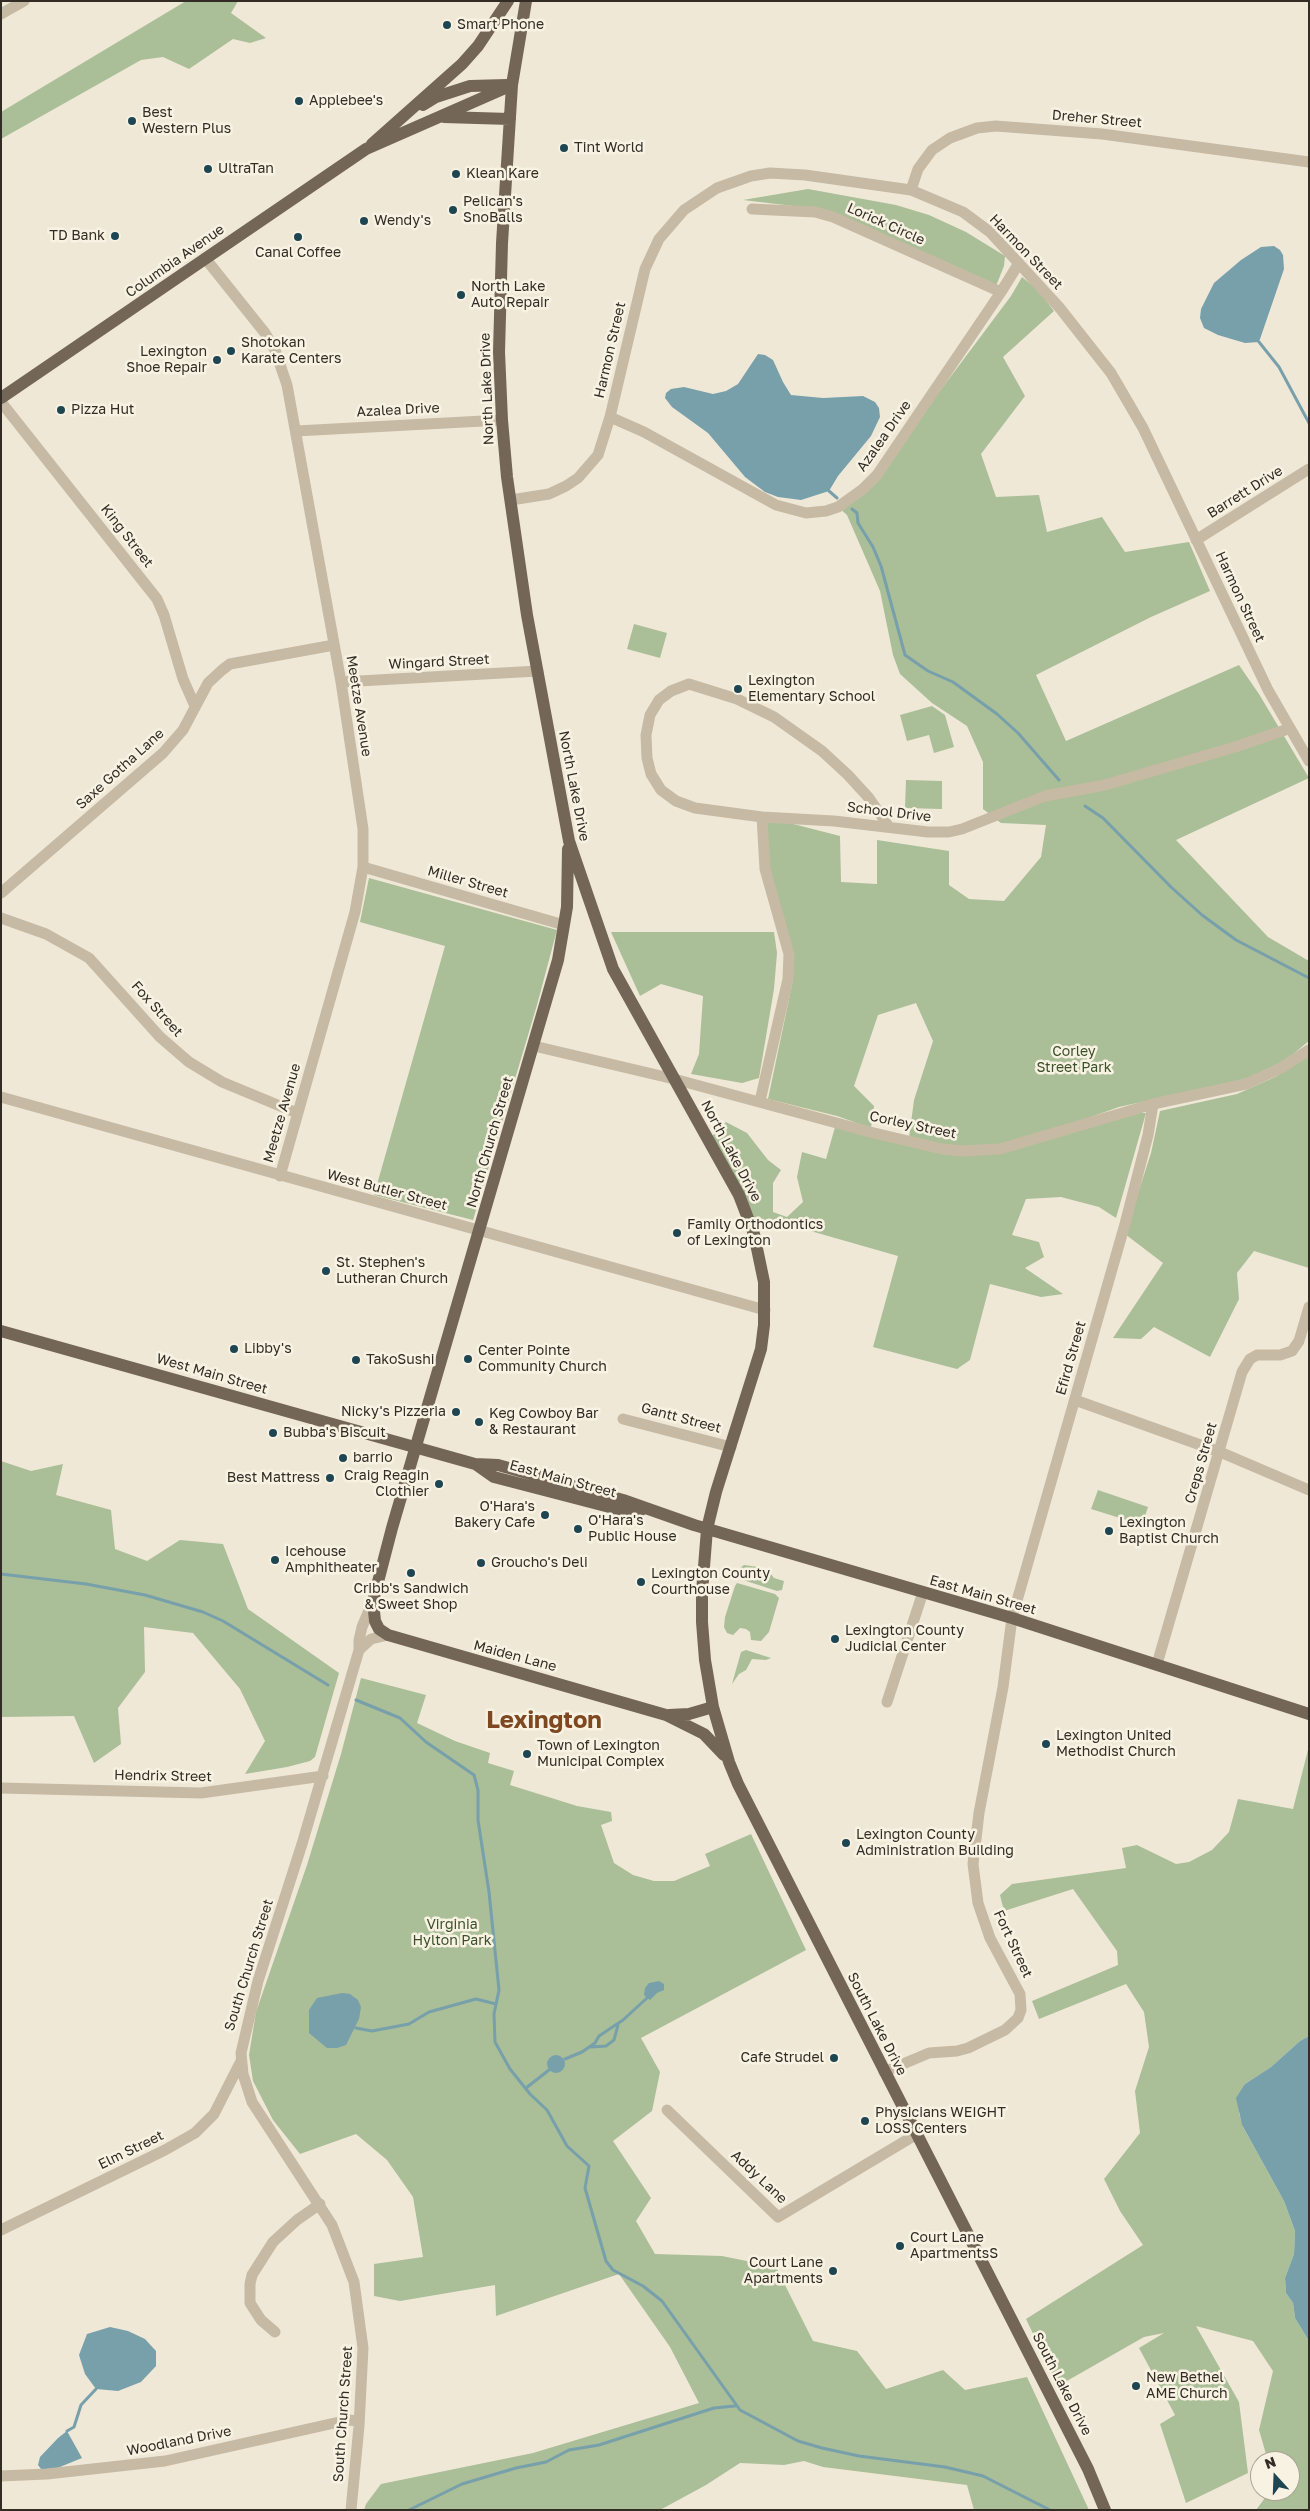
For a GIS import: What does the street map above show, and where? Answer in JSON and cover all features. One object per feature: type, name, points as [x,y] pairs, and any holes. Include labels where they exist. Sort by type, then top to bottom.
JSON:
[{"type":"main road","name":"Columbia Avenue","points":[[1,398],[366,149],[462,64],[478,46],[508,1]]},
{"type":"main road","name":"North Lake Drive","points":[[526,1],[512,85],[510,119],[500,304],[502,420],[510,500],[568,841],[613,969],[726,1169],[748,1216],[761,1262],[765,1310],[763,1337],[756,1368],[707,1529]]},
{"type":"main road","name":"Columbia Avenue","points":[[399,118],[436,97],[461,88],[488,84],[512,85]]},
{"type":"main road","name":"Columbia Avenue","points":[[366,149],[512,85]]},
{"type":"main road","points":[[439,117],[510,119]]},
{"type":"main road","name":"North Church Street","points":[[415,1446],[480,1231],[558,960],[564,925],[568,841]]},
{"type":"main road","name":"West Main Street","points":[[1,1331],[415,1446]]},
{"type":"main road","name":"East Main Street","points":[[415,1446],[475,1464],[494,1477],[621,1510],[648,1510],[1012,1618],[1309,1714]]},
{"type":"main road","name":"South Church Street","points":[[372,1601],[415,1446]]},
{"type":"main road","name":"South Lake Drive","points":[[707,1529],[702,1592],[703,1641],[713,1707],[729,1762],[884,2072],[1088,2469],[1105,2510]]},
{"type":"main road","points":[[372,1601],[377,1625],[388,1635]]},
{"type":"main road","name":"Maiden Lane","points":[[388,1635],[666,1715],[711,1739],[729,1762]]},
{"type":"main road","name":"Maiden Lane","points":[[666,1715],[689,1714],[713,1707]]},
{"type":"street","points":[[1,14],[24,1]]},
{"type":"street","name":"Dreher Street","points":[[911,190],[924,159],[932,150],[950,138],[977,128],[996,126],[1102,134],[1309,162]]},
{"type":"street","name":"Harmon Street","points":[[510,500],[549,494],[578,478],[592,463],[602,447],[633,314],[651,253],[670,223],[700,197],[730,183],[770,173],[805,175],[911,190],[963,212],[990,232],[1089,343],[1111,373],[1143,428],[1288,729],[1309,761]]},
{"type":"street","name":"Lorick Circle","points":[[752,209],[815,212],[834,216],[1001,292]]},
{"type":"street","name":"Meetze Avenue","points":[[205,258],[254,318],[275,350],[287,384],[341,682],[363,829],[363,867],[354,912],[280,1176]]},
{"type":"street","name":"Azalea Drive","points":[[610,417],[644,432],[776,506],[806,514],[826,511],[846,502],[876,475],[1019,263]]},
{"type":"street","name":"King Street","points":[[1,402],[157,599],[164,615],[183,679],[195,706]]},
{"type":"street","name":"Azalea Drive","points":[[296,431],[502,420]]},
{"type":"street","name":"Barrett Drive","points":[[1196,540],[1309,470]]},
{"type":"street","name":"Saxe Gotha Lane","points":[[1,893],[163,754],[183,730],[208,683],[230,664],[334,645]]},
{"type":"street","name":"Wingard Street","points":[[341,682],[538,671]]},
{"type":"street","name":"School Drive","points":[[889,827],[869,798],[848,774],[810,741],[774,717],[736,699],[689,684],[671,691],[659,700],[650,715],[646,736],[647,758],[651,774],[661,790],[676,801],[694,808],[762,817],[834,821],[938,833],[962,829],[1045,796],[1105,785],[1235,747],[1288,729]]},
{"type":"street","points":[[760,1102],[788,979],[789,954],[765,869],[762,817]]},
{"type":"street","name":"Miller Street","points":[[363,867],[564,925]]},
{"type":"street","name":"Fox Street","points":[[1,918],[46,934],[85,955],[109,978],[160,1037],[205,1073],[297,1113]]},
{"type":"street","name":"Corley Street","points":[[534,1046],[674,1079],[870,1132],[942,1149],[962,1151],[1000,1149],[1153,1104],[1246,1084],[1281,1068],[1309,1050]]},
{"type":"street","name":"West Butler Street","points":[[1,1097],[765,1310]]},
{"type":"street","name":"Efird Street","points":[[1012,1618],[1146,1144],[1153,1104]]},
{"type":"street","name":"Creps Street","points":[[1157,1664],[1245,1365],[1257,1355],[1280,1355],[1292,1351],[1299,1341],[1309,1307]]},
{"type":"street","points":[[1075,1400],[1220,1452],[1309,1490]]},
{"type":"street","name":"Gantt Street","points":[[623,1418],[731,1446]]},
{"type":"street","points":[[887,1702],[923,1592]]},
{"type":"street","name":"South Church Street","points":[[351,2510],[363,2348],[358,2303],[340,2243],[320,2204],[252,2102],[244,2082],[240,2062],[251,2005],[323,1776],[359,1650],[359,1640],[372,1601]]},
{"type":"street","name":"Fort Street","points":[[884,2072],[929,2053],[957,2051],[968,2048],[1005,2030],[1018,2018],[1021,2010],[1020,1994],[984,1923],[975,1888],[973,1864],[979,1813],[1003,1687],[1012,1618]]},
{"type":"street","points":[[359,1650],[371,1639],[388,1635]]},
{"type":"street","name":"Hendrix Street","points":[[1,1788],[201,1793],[323,1776]]},
{"type":"street","name":"Elm Street","points":[[1,2230],[165,2150],[195,2133],[214,2114],[240,2062]]},
{"type":"street","name":"Addy Lane","points":[[667,2110],[778,2217],[917,2134]]},
{"type":"street","points":[[275,2332],[261,2320],[250,2303],[252,2275],[273,2242],[297,2220],[320,2204]]},
{"type":"street","name":"Woodland Drive","points":[[1,2476],[47,2474],[165,2461],[348,2420],[359,2421]]},
{"type":"green space","points":[[186,1],[238,1],[231,13],[266,38],[250,43],[233,39],[189,69],[163,57],[141,60],[1,139],[1,112]]},
{"type":"green space","points":[[808,189],[896,205],[929,215],[966,232],[1005,256],[1004,266],[996,286],[818,209],[743,200]]},
{"type":"green space","name":"Corley Street Park","points":[[1022,277],[1038,290],[1054,311],[1003,357],[1025,396],[981,454],[996,497],[1039,495],[1047,532],[1102,517],[1125,552],[1189,542],[1210,591],[1151,617],[1036,675],[1066,741],[1239,665],[1259,694],[1309,778],[1176,840],[1268,937],[1309,961],[1309,1041],[1282,1063],[1245,1079],[1119,1107],[1020,1142],[962,1150],[909,1138],[914,1100],[933,1041],[916,1003],[878,1015],[854,1086],[874,1106],[871,1128],[837,1116],[768,1099],[793,980],[771,885],[766,817],[840,836],[841,882],[877,884],[877,840],[949,851],[949,885],[969,899],[1004,901],[1041,857],[1046,825],[1001,823],[983,809],[983,762],[967,726],[932,703],[900,674],[893,655],[880,591],[847,515],[838,507],[877,475],[1011,296]]},
{"type":"green space","points":[[634,624],[667,633],[660,658],[627,649]]},
{"type":"green space","points":[[932,706],[945,715],[954,747],[934,753],[929,735],[907,741],[900,715]]},
{"type":"green space","points":[[906,780],[942,781],[942,809],[905,808]]},
{"type":"green space","points":[[369,878],[557,930],[537,1005],[473,1220],[374,1195],[445,946],[360,922]]},
{"type":"green space","points":[[611,932],[774,932],[777,953],[774,989],[759,1078],[742,1083],[691,1074],[699,1054],[703,996],[661,984],[640,996]]},
{"type":"green space","points":[[1309,1056],[1309,1268],[1254,1251],[1237,1273],[1239,1299],[1210,1357],[1154,1327],[1141,1339],[1113,1338],[1163,1263],[1125,1234],[1151,1153],[1160,1111],[1237,1094],[1275,1077]]},
{"type":"green space","points":[[1146,1113],[1116,1218],[1099,1207],[1061,1197],[1026,1199],[1012,1235],[1039,1242],[1044,1257],[1025,1268],[1063,1294],[1041,1297],[990,1284],[970,1360],[957,1369],[873,1347],[898,1256],[793,1226],[763,1227],[754,1234],[709,1139],[726,1122],[747,1133],[768,1160],[781,1170],[773,1183],[773,1212],[787,1217],[803,1202],[797,1177],[802,1152],[826,1159],[835,1127],[962,1153]]},
{"type":"green space","points":[[1,1461],[31,1471],[63,1464],[56,1495],[111,1510],[115,1549],[147,1561],[180,1540],[223,1544],[248,1609],[339,1673],[315,1757],[310,1761],[287,1767],[245,1774],[265,1741],[240,1689],[193,1633],[144,1627],[145,1672],[118,1708],[121,1744],[94,1763],[74,1716],[1,1717]]},
{"type":"green space","points":[[1098,1490],[1148,1507],[1144,1519],[1138,1517],[1136,1523],[1091,1509]]},
{"type":"green space","points":[[744,1565],[758,1567],[770,1573],[774,1578],[784,1581],[782,1590],[777,1591],[740,1579],[730,1569],[737,1570]]},
{"type":"green space","points":[[737,1583],[775,1594],[779,1598],[769,1632],[761,1641],[751,1640],[750,1632],[746,1629],[740,1628],[733,1635],[727,1633],[724,1627],[725,1617]]},
{"type":"green space","points":[[746,1650],[771,1658],[766,1660],[752,1659],[746,1670],[739,1674],[732,1684],[741,1652]]},
{"type":"green space","name":"Virginia Hylton Park","points":[[361,1678],[426,1695],[417,1723],[455,1741],[490,1753],[488,1763],[514,1771],[510,1785],[577,1806],[611,1812],[612,1821],[601,1825],[614,1863],[633,1875],[654,1881],[674,1881],[710,1866],[705,1854],[751,1834],[806,1950],[641,2038],[660,2072],[652,2111],[613,2141],[651,2198],[636,2221],[655,2254],[722,2256],[776,2267],[813,2341],[857,2351],[886,2389],[943,2370],[965,2390],[1027,2377],[1089,2510],[974,2510],[967,2485],[823,2467],[804,2461],[784,2465],[740,2463],[706,2485],[660,2510],[364,2510],[366,2504],[381,2484],[533,2453],[699,2403],[670,2347],[619,2274],[496,2316],[495,2285],[400,2301],[374,2296],[374,2264],[423,2257],[413,2197],[387,2160],[356,2134],[300,2154],[273,2120],[253,2081],[249,2055],[256,2012],[307,1865],[341,1754]]},
{"type":"green space","points":[[1309,1746],[1309,2036],[1300,2041],[1271,2067],[1245,2084],[1239,2113],[1243,2127],[1284,2201],[1295,2231],[1294,2254],[1285,2278],[1286,2293],[1293,2303],[1295,2318],[1309,2341],[1309,2510],[1256,2510],[1263,2501],[1300,2501],[1300,2451],[1265,2451],[1259,2430],[1273,2371],[1253,2341],[1196,2326],[1239,2402],[1248,2473],[1186,2503],[1160,2424],[1175,2415],[1139,2348],[1164,2333],[1144,2337],[1058,2386],[1026,2319],[1143,2245],[1120,2211],[1104,2179],[1140,2133],[1135,2091],[1149,2047],[1144,2012],[1126,1984],[1039,2019],[1032,2001],[1118,1965],[1117,1951],[1073,1889],[1004,1911],[1000,1895],[1012,1884],[1126,1868],[1122,1848],[1137,1845],[1176,1864],[1189,1862],[1212,1850],[1229,1832],[1238,1799],[1293,1809]]},
{"type":"water","points":[[1274,246],[1283,255],[1284,269],[1259,342],[1245,343],[1218,335],[1204,328],[1200,318],[1201,309],[1214,283],[1241,260],[1261,247]]},
{"type":"water","points":[[758,354],[765,355],[773,360],[791,395],[823,398],[863,396],[875,402],[879,408],[880,417],[871,436],[838,476],[829,491],[801,500],[778,497],[765,492],[745,477],[708,433],[672,407],[665,398],[666,393],[671,389],[684,387],[713,394],[726,391],[738,384]]},
{"type":"water","points":[[659,1981],[664,1984],[664,1990],[657,1993],[650,2000],[644,1995],[645,1988],[649,1983]]},
{"type":"water","points":[[342,1993],[350,1994],[358,2000],[361,2007],[359,2019],[346,2045],[337,2048],[327,2048],[309,2033],[309,2010],[317,1998]]},
{"type":"water","points":[[1309,2036],[1309,2341],[1295,2318],[1293,2303],[1286,2293],[1285,2278],[1294,2254],[1295,2231],[1284,2201],[1242,2125],[1236,2098],[1245,2084],[1271,2067],[1300,2041]]},
{"type":"water","points":[[552,2055],[560,2055],[565,2060],[563,2071],[552,2073],[547,2068],[547,2060]]},
{"type":"water","points":[[110,2327],[128,2331],[145,2339],[156,2351],[156,2366],[141,2382],[118,2391],[96,2389],[85,2374],[79,2355],[87,2334]]},
{"type":"water","points":[[67,2431],[82,2458],[50,2471],[41,2469],[38,2465],[40,2457]]},
{"type":"waterway","points":[[1259,342],[1279,367],[1309,423]]},
{"type":"waterway","points":[[829,491],[837,498]]},
{"type":"waterway","points":[[852,509],[857,513],[858,523],[873,547],[881,566],[905,655],[928,671],[953,682],[997,714],[1018,733],[1059,780]]},
{"type":"waterway","points":[[1085,806],[1103,818],[1171,887],[1202,915],[1236,940],[1309,978]]},
{"type":"waterway","points":[[1,1574],[86,1584],[145,1595],[203,1612],[223,1621],[328,1685]]},
{"type":"waterway","points":[[356,1700],[400,1718],[426,1742],[474,1775],[478,1790],[478,1820],[489,1892],[499,1990],[494,2014],[495,2042],[510,2069],[530,2094],[547,2110],[567,2146],[589,2166],[585,2188],[606,2261],[613,2270],[643,2286],[662,2301],[740,2410],[798,2441],[822,2448],[859,2456],[945,2467],[983,2476],[1050,2510]]},
{"type":"waterway","points":[[565,2059],[582,2052],[595,2043],[599,2036],[623,2020],[647,1998]]},
{"type":"waterway","points":[[356,2028],[372,2031],[409,2024],[429,2012],[476,1999],[496,2004]]},
{"type":"waterway","points":[[591,2047],[606,2046],[614,2040],[618,2025]]},
{"type":"waterway","points":[[526,2088],[549,2070]]},
{"type":"waterway","points":[[67,2431],[74,2427],[81,2405],[96,2389]]},
{"type":"waterway","points":[[409,2510],[462,2484],[516,2468],[546,2462],[569,2450],[599,2445],[714,2408],[735,2406]]},
{"type":"place","name":"Smart Phone","points":[[447,25]]},
{"type":"place","name":"Applebee's","points":[[299,101]]},
{"type":"place","name":"Best Western Plus","points":[[132,121]]},
{"type":"place","name":"Tint World","points":[[564,148]]},
{"type":"place","name":"UltraTan","points":[[208,169]]},
{"type":"place","name":"Klean Kare","points":[[456,174]]},
{"type":"place","name":"Pelican's SnoBalls","points":[[453,210]]},
{"type":"place","name":"Wendy's","points":[[364,221]]},
{"type":"place","name":"TD Bank","points":[[115,236]]},
{"type":"place","name":"Canal Coffee","points":[[298,237]]},
{"type":"place","name":"North Lake Auto Repair","points":[[461,295]]},
{"type":"place","name":"Shotokan Karate Centers","points":[[231,351]]},
{"type":"place","name":"Lexington Shoe Repair","points":[[217,360]]},
{"type":"place","name":"Pizza Hut","points":[[61,410]]},
{"type":"place","name":"Lexington Elementary School","points":[[738,689]]},
{"type":"place","name":"Family Orthodontics of Lexington","points":[[677,1233]]},
{"type":"place","name":"St. Stephen's Lutheran Church","points":[[326,1271]]},
{"type":"place","name":"Libby's","points":[[234,1349]]},
{"type":"place","name":"Center Pointe Community Church","points":[[468,1359]]},
{"type":"place","name":"TakoSushi","points":[[356,1360]]},
{"type":"place","name":"Nicky's Pizzeria","points":[[456,1412]]},
{"type":"place","name":"Keg Cowboy Bar & Restaurant","points":[[479,1422]]},
{"type":"place","name":"Bubba's Biscuit","points":[[273,1433]]},
{"type":"place","name":"barrio","points":[[343,1458]]},
{"type":"place","name":"Best Mattress","points":[[330,1478]]},
{"type":"place","name":"Craig Reagin Clothier","points":[[439,1484]]},
{"type":"place","name":"O'Hara's Bakery Cafe","points":[[545,1515]]},
{"type":"place","name":"O'Hara's Public House","points":[[578,1529]]},
{"type":"place","name":"Lexington Baptist Church","points":[[1109,1531]]},
{"type":"place","name":"Icehouse Amphitheater","points":[[275,1560]]},
{"type":"place","name":"Groucho's Deli","points":[[481,1563]]},
{"type":"place","name":"Cribb's Sandwich & Sweet Shop","points":[[411,1573]]},
{"type":"place","name":"Lexington County Courthouse","points":[[641,1582]]},
{"type":"place","name":"Lexington County Judicial Center","points":[[835,1639]]},
{"type":"place","name":"Lexington United Methodist Church","points":[[1046,1744]]},
{"type":"place","name":"Town of Lexington Municipal Complex","points":[[527,1754]]},
{"type":"place","name":"Lexington County Administration Building","points":[[846,1843]]},
{"type":"place","name":"Cafe Strudel","points":[[834,2058]]},
{"type":"place","name":"Physicians WEIGHT LOSS Centers","points":[[865,2121]]},
{"type":"place","name":"Court Lane ApartmentsS","points":[[900,2246]]},
{"type":"place","name":"Court Lane Apartments","points":[[833,2271]]},
{"type":"place","name":"New Bethel AME Church","points":[[1136,2386]]},
{"type":"district","name":"Lexington","points":[[544,1720]]}]
